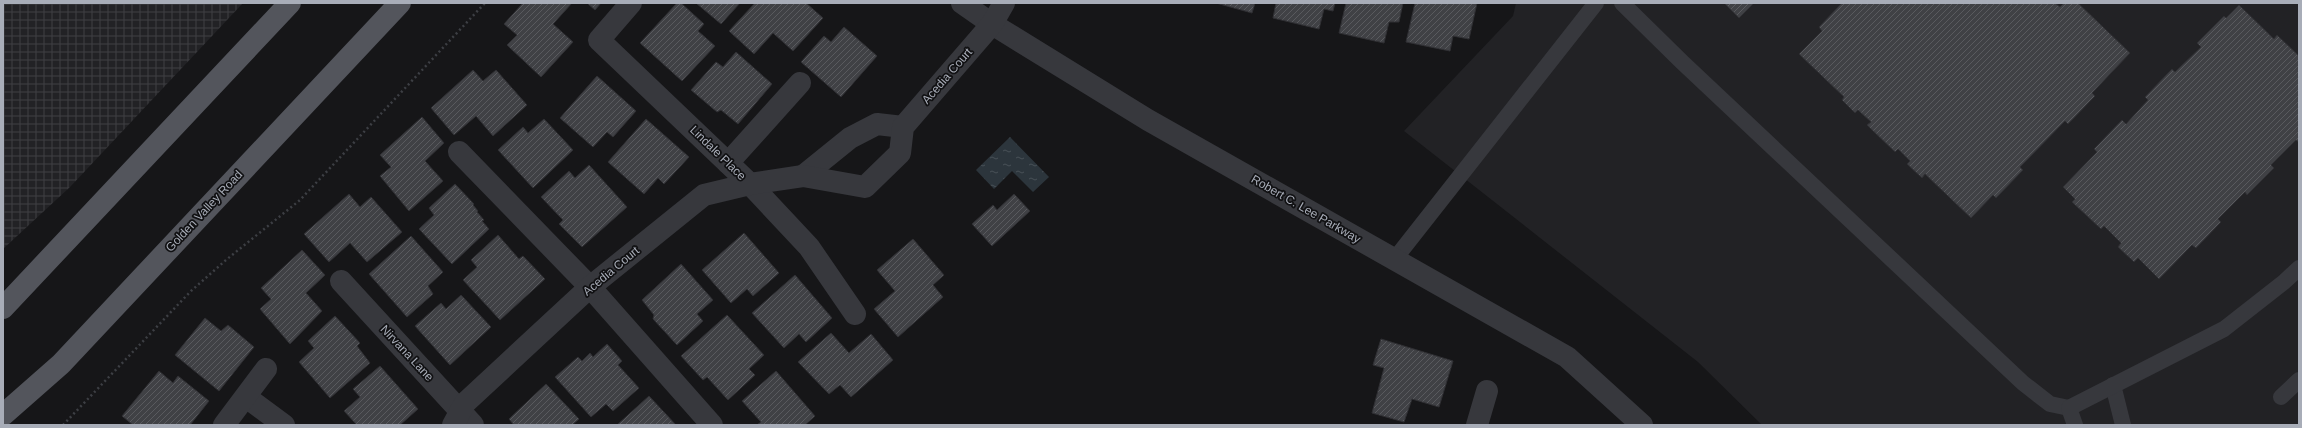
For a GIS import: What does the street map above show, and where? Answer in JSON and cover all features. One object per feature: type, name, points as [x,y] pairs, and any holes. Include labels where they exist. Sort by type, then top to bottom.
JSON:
[{"type":"main road","points":[[3,308],[290,3]]},
{"type":"main road","name":"Golden Valley Road","points":[[3,415],[61,364],[400,3]]},
{"type":"street","name":"Lindale Place","points":[[632,3],[599,40],[750,184],[809,247],[855,314]]},
{"type":"street","name":"Robert C. Lee Parkway","points":[[962,3],[992,24],[1148,120],[1567,357],[1642,425]]},
{"type":"street","name":"Acedia Court","points":[[462,421],[465,403],[590,287],[704,195],[750,184],[803,176],[865,186],[900,153],[903,128],[992,24],[1004,3]]},
{"type":"street","points":[[728,163],[800,83]]},
{"type":"street","points":[[803,176],[850,138],[877,124],[903,128]]},
{"type":"street","points":[[459,152],[590,287],[712,425]]},
{"type":"street","name":"Nirvana Lane","points":[[341,281],[462,421]]},
{"type":"street","points":[[224,425],[266,369]]},
{"type":"street","points":[[1477,425],[1487,391]]},
{"type":"street","points":[[246,397],[284,425]]},
{"type":"lane","points":[[1394,260],[1596,3]]},
{"type":"lane","points":[[1622,3],[1682,62],[2023,383],[2050,404],[2069,408],[2224,329],[2284,282],[2299,268]]},
{"type":"lane","points":[[2281,397],[2299,380]]},
{"type":"lane","points":[[2113,385],[2123,425]]},
{"type":"lane","points":[[2069,408],[2075,425]]},
{"type":"path","points":[[63,425],[191,291],[226,260],[300,200],[485,3]]},
{"type":"shaded area","points":[[3,3],[243,3],[70,187],[3,249]]},
{"type":"shaded area","points":[[1516,3],[2299,3],[2299,425],[1762,425],[1698,362],[1404,131],[1513,16]]},
{"type":"water","points":[[1010,137],[1049,177],[1033,192],[1012,171],[994,189],[976,170]]},
{"type":"building","points":[[523,3],[572,3],[553,24],[573,42],[541,77],[507,45],[517,35],[504,24]]},
{"type":"building","points":[[587,3],[601,3],[595,10]]},
{"type":"building","points":[[677,3],[681,3],[704,24],[698,31],[715,46],[682,81],[640,43]]},
{"type":"building","points":[[696,3],[740,3],[721,24]]},
{"type":"building","points":[[755,3],[806,3],[823,18],[793,51],[773,33],[754,54],[729,31]]},
{"type":"building","points":[[1216,3],[1255,3],[1252,13]]},
{"type":"building","points":[[1276,3],[1335,3],[1333,11],[1324,9],[1319,29],[1273,18]]},
{"type":"building","points":[[1346,3],[1403,3],[1399,22],[1389,22],[1384,43],[1339,33]]},
{"type":"building","points":[[1415,3],[1477,3],[1469,39],[1453,36],[1450,51],[1406,42]]},
{"type":"building","points":[[1724,3],[1754,3],[1739,18]]},
{"type":"building","points":[[1842,3],[2055,3],[2060,7],[2064,3],[2078,3],[2130,53],[2092,93],[2095,96],[2068,124],[2065,121],[2020,167],[2023,170],[1996,198],[1993,195],[1971,218],[1925,174],[1922,178],[1907,164],[1910,161],[1898,149],[1895,152],[1867,125],[1871,122],[1858,110],[1855,113],[1842,100],[1844,97],[1799,54],[1822,31],[1819,27]]},
{"type":"building","points":[[2239,5],[2274,39],[2277,35],[2299,56],[2299,142],[2296,140],[2271,165],[2274,168],[2247,195],[2245,192],[2218,219],[2221,222],[2196,248],[2192,245],[2159,279],[2138,258],[2134,262],[2118,247],[2121,243],[2104,226],[2101,229],[2072,202],[2075,199],[2063,187],[2097,152],[2094,149],[2122,120],[2126,124],[2148,100],[2145,97],[2172,69],[2175,72],[2201,47],[2197,43],[2224,16],[2226,18]]},
{"type":"building","points":[[844,27],[877,56],[841,97],[801,62],[824,36],[831,42]]},
{"type":"building","points":[[736,52],[772,84],[738,124],[721,110],[717,112],[691,90],[716,62],[723,67]]},
{"type":"building","points":[[473,70],[483,81],[496,70],[527,105],[493,136],[476,116],[454,135],[431,108]]},
{"type":"building","points":[[597,76],[636,111],[613,137],[607,132],[593,147],[560,118]]},
{"type":"building","points":[[422,117],[444,143],[425,161],[443,181],[409,211],[380,176],[391,167],[380,155]]},
{"type":"building","points":[[544,119],[573,150],[533,188],[498,150],[523,127],[528,133]]},
{"type":"building","points":[[646,119],[689,157],[664,184],[658,178],[644,194],[608,162]]},
{"type":"building","points":[[589,165],[627,207],[582,247],[559,224],[563,220],[541,197],[569,171],[575,178]]},
{"type":"building","points":[[455,184],[474,204],[473,205],[478,211],[477,212],[484,220],[482,221],[489,229],[452,264],[419,229],[434,215],[429,208]]},
{"type":"building","points":[[349,194],[360,207],[371,197],[402,232],[367,262],[350,243],[329,262],[304,234]]},
{"type":"building","points":[[1014,194],[1030,211],[992,246],[972,224],[993,205],[997,210]]},
{"type":"building","points":[[744,233],[779,273],[753,296],[747,289],[731,303],[702,270]]},
{"type":"building","points":[[498,235],[519,259],[523,256],[545,279],[500,320],[463,280],[477,267],[471,260]]},
{"type":"building","points":[[411,236],[443,272],[428,286],[433,294],[407,317],[369,274]]},
{"type":"building","points":[[913,239],[944,275],[933,285],[943,297],[898,337],[874,309],[895,291],[877,270]]},
{"type":"building","points":[[302,250],[325,275],[306,293],[322,311],[290,344],[260,309],[271,299],[261,288]]},
{"type":"building","points":[[681,264],[713,300],[697,314],[703,321],[677,345],[653,319],[654,315],[642,300]]},
{"type":"building","points":[[795,275],[832,318],[806,342],[799,334],[784,348],[752,313]]},
{"type":"building","points":[[461,295],[491,327],[450,365],[415,326],[441,303],[446,309]]},
{"type":"building","points":[[727,315],[764,355],[749,369],[755,375],[728,400],[707,377],[703,380],[681,356]]},
{"type":"building","points":[[335,316],[360,343],[357,346],[370,363],[330,398],[299,362],[314,348],[308,341]]},
{"type":"building","points":[[205,318],[221,331],[228,325],[254,347],[219,391],[175,355]]},
{"type":"building","points":[[831,333],[849,353],[871,334],[893,360],[851,397],[840,385],[829,394],[798,362]]},
{"type":"building","points":[[1381,339],[1453,361],[1439,407],[1412,399],[1404,422],[1372,413],[1384,368],[1373,365]]},
{"type":"building","points":[[607,344],[622,361],[618,365],[639,388],[613,411],[606,404],[591,417],[555,377],[578,357],[582,361],[590,353],[593,357]]},
{"type":"building","points":[[380,366],[418,409],[400,425],[357,425],[344,411],[360,397],[353,389]]},
{"type":"building","points":[[159,371],[173,383],[178,376],[209,401],[190,425],[133,425],[122,416]]},
{"type":"building","points":[[776,371],[815,416],[805,425],[757,425],[761,422],[742,401]]},
{"type":"building","points":[[546,384],[579,419],[572,425],[514,425],[509,419]]},
{"type":"building","points":[[649,396],[676,425],[617,425]]}]
